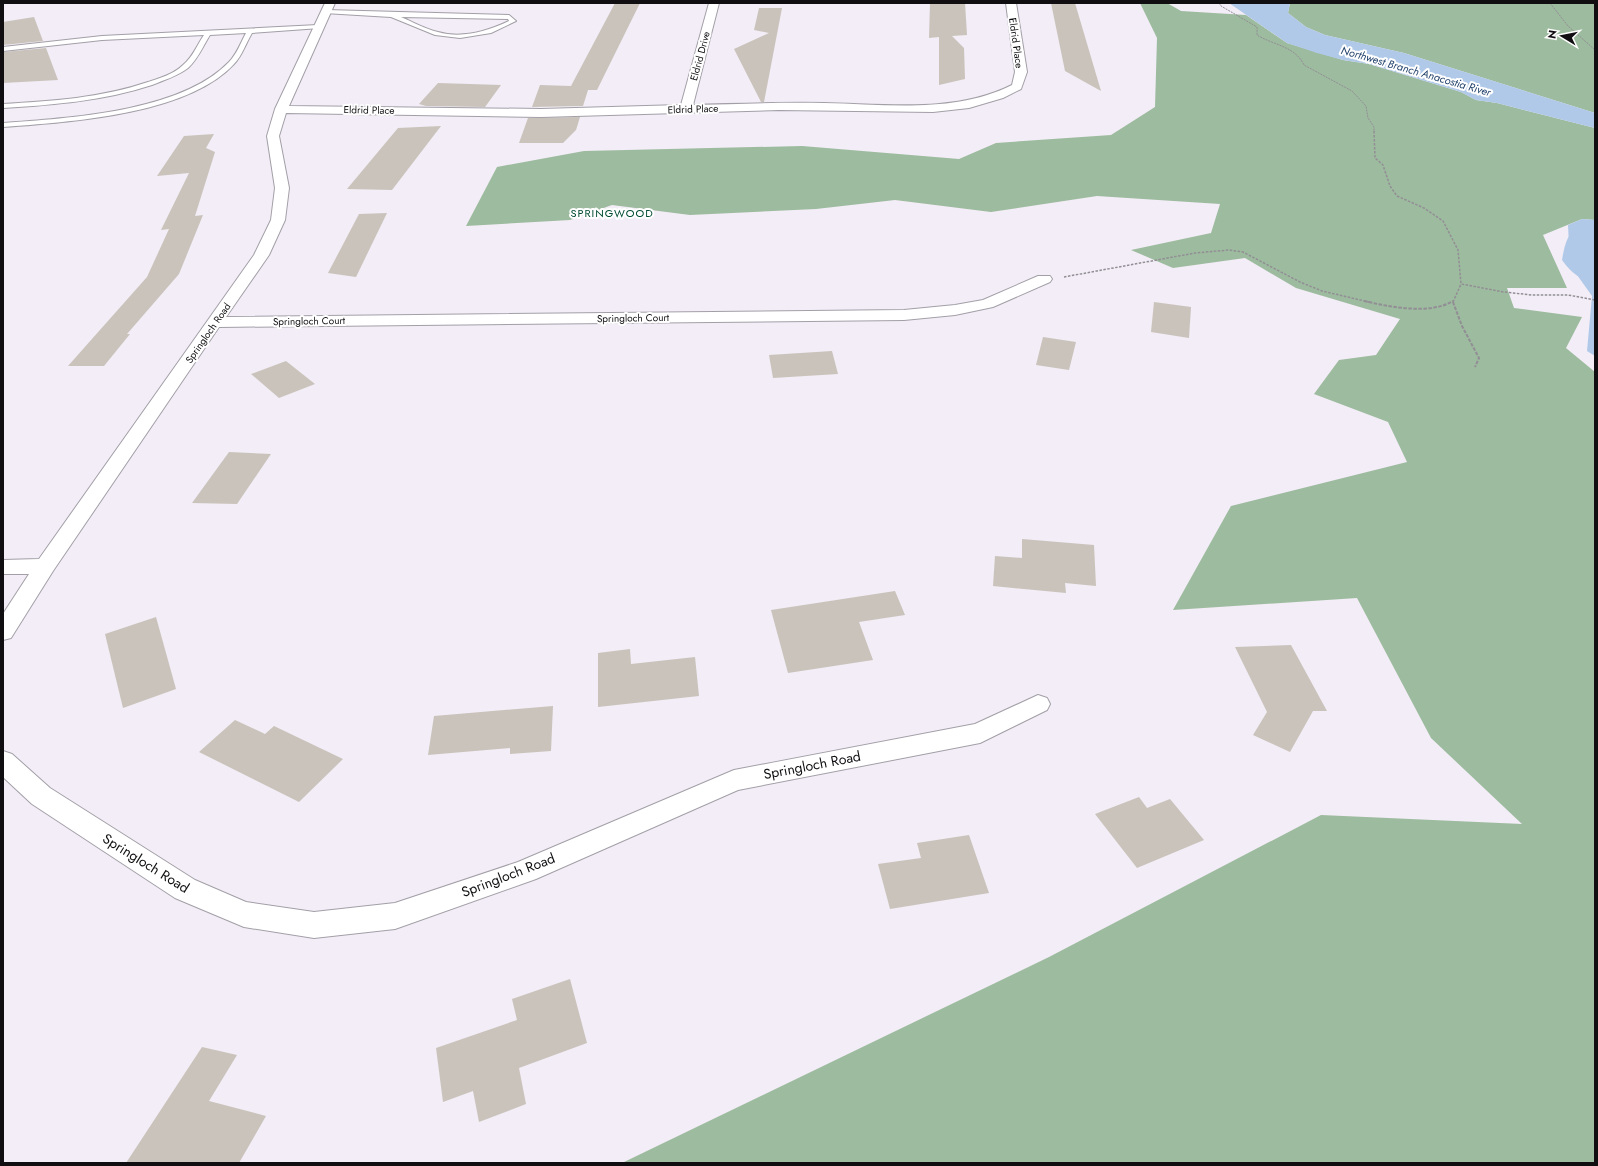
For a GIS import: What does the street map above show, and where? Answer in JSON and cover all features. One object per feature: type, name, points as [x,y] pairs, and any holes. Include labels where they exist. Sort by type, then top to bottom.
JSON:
[{"type":"street","name":"Eldrid Drive","points":[[686,109],[714,3]]},
{"type":"street","name":"Eldrid Place","points":[[281,109],[541,113],[779,106],[933,108],[965,105],[999,96],[1017,87],[1021,72],[1011,3]]},
{"type":"street","name":"Springloch Road","points":[[3,632],[45,566],[216,322],[261,255],[278,220],[282,188],[273,136],[281,109],[328,7]]},
{"type":"street","name":"Springloch Court","points":[[216,322],[904,315],[955,310],[987,304],[1044,279]]},
{"type":"street","points":[[3,567],[45,566]]},
{"type":"street","name":"Springloch Road","points":[[3,761],[41,796],[185,889],[244,914],[314,925],[395,916],[526,871],[734,780],[980,733],[1038,704]]},
{"type":"lane","points":[[328,7],[392,15],[509,17],[513,21],[488,32],[460,36],[437,34],[392,15]]},
{"type":"lane","points":[[3,49],[102,38],[318,27]]},
{"type":"lane","points":[[3,125],[111,114],[168,100],[208,82],[232,63],[250,31]]},
{"type":"lane","points":[[3,106],[67,102],[108,96],[140,87],[173,74],[186,66],[208,33]]},
{"type":"path","points":[[1219,3],[1221,6],[1257,26],[1257,35],[1264,41],[1295,52],[1302,57],[1304,65],[1359,96],[1366,106],[1368,118],[1374,127],[1375,158],[1383,164],[1390,186],[1397,196],[1424,208],[1442,221],[1458,250],[1462,284],[1453,302],[1462,326],[1479,358],[1475,367]]},
{"type":"path","points":[[1550,3],[1568,26],[1595,50]]},
{"type":"path","points":[[1044,279],[1078,276],[1195,253],[1229,250],[1243,252],[1300,282],[1322,291],[1394,308],[1423,308],[1453,302]]},
{"type":"path","points":[[1462,284],[1532,295],[1568,295],[1595,300]]},
{"type":"green space","points":[[1140,3],[1167,3],[1181,11],[1246,15],[1287,43],[1343,60],[1369,64],[1461,92],[1476,100],[1497,103],[1595,128],[1595,220],[1582,219],[1543,235],[1567,288],[1507,288],[1514,308],[1582,317],[1566,348],[1595,372],[1595,1163],[622,1163],[1049,957],[1321,815],[1522,824],[1431,738],[1357,598],[1173,610],[1231,506],[1407,462],[1388,422],[1314,394],[1339,360],[1376,355],[1400,319],[1296,288],[1245,258],[1173,268],[1131,250],[1211,233],[1220,204],[1097,196],[991,212],[895,200],[816,209],[690,215],[612,205],[570,220],[466,226],[497,167],[584,151],[802,146],[959,159],[996,143],[1111,135],[1155,107],[1157,38]]},
{"type":"green space","points":[[1290,3],[1595,3],[1595,113],[1404,53],[1325,35],[1306,27],[1288,13]]},
{"type":"water","points":[[1229,3],[1290,3],[1288,13],[1306,27],[1325,35],[1404,53],[1595,113],[1595,128],[1497,103],[1476,100],[1461,92],[1369,64],[1343,60],[1287,43]]},
{"type":"water","points":[[1582,219],[1595,220],[1590,241],[1595,238],[1595,356],[1587,351],[1592,296],[1570,265],[1568,225]]},
{"type":"building","points":[[615,3],[640,3],[597,90],[588,90],[583,106],[532,107],[540,85],[571,86]]},
{"type":"building","points":[[930,3],[965,3],[967,35],[952,36],[964,48],[965,79],[939,85],[939,37],[929,38]]},
{"type":"building","points":[[1051,3],[1075,3],[1101,91],[1065,71]]},
{"type":"building","points":[[759,8],[782,8],[764,102],[761,102],[734,49],[769,33],[754,30]]},
{"type":"building","points":[[34,17],[43,41],[3,45],[3,22]]},
{"type":"building","points":[[46,48],[58,80],[3,83],[3,52]]},
{"type":"building","points":[[438,83],[501,85],[485,107],[426,106],[419,104]]},
{"type":"building","points":[[580,117],[576,130],[563,143],[519,143],[528,118]]},
{"type":"building","points":[[441,126],[392,190],[347,189],[398,128]]},
{"type":"building","points":[[214,134],[206,148],[215,152],[195,216],[203,215],[179,274],[127,334],[130,334],[104,366],[68,366],[147,277],[169,229],[161,230],[189,173],[157,176],[184,136]]},
{"type":"building","points":[[387,213],[356,277],[328,273],[359,214]]},
{"type":"building","points":[[1154,302],[1191,307],[1189,338],[1151,332]]},
{"type":"building","points":[[1043,337],[1076,342],[1069,370],[1036,365]]},
{"type":"building","points":[[832,351],[838,374],[773,378],[769,355]]},
{"type":"building","points":[[286,361],[315,384],[279,398],[251,374]]},
{"type":"building","points":[[229,452],[271,454],[237,504],[192,503]]},
{"type":"building","points":[[1022,539],[1094,545],[1096,586],[1065,583],[1066,593],[993,586],[995,556],[1022,558]]},
{"type":"building","points":[[895,591],[905,615],[859,622],[873,660],[788,673],[771,610]]},
{"type":"building","points":[[156,617],[176,689],[123,708],[105,634]]},
{"type":"building","points":[[1291,645],[1327,711],[1313,711],[1290,752],[1253,735],[1267,712],[1235,647]]},
{"type":"building","points":[[630,649],[631,664],[695,657],[699,696],[598,707],[598,653]]},
{"type":"building","points":[[553,706],[551,751],[510,754],[510,748],[428,755],[434,716]]},
{"type":"building","points":[[235,720],[265,734],[274,726],[343,759],[299,802],[199,752]]},
{"type":"building","points":[[1139,797],[1147,808],[1170,799],[1204,840],[1137,868],[1095,814]]},
{"type":"building","points":[[969,835],[989,893],[890,909],[878,864],[921,858],[917,843]]},
{"type":"building","points":[[570,979],[587,1043],[519,1068],[526,1104],[479,1122],[473,1091],[443,1102],[436,1048],[517,1020],[512,999]]},
{"type":"building","points":[[202,1047],[237,1055],[209,1101],[266,1116],[239,1163],[126,1163]]},
{"type":"waterway","name":"Northwest Branch Anacostia River","points":[[1595,232],[1584,240],[1581,260],[1595,271]]},
{"type":"district","name":"SPRINGWOOD","points":[[612,213]]}]
